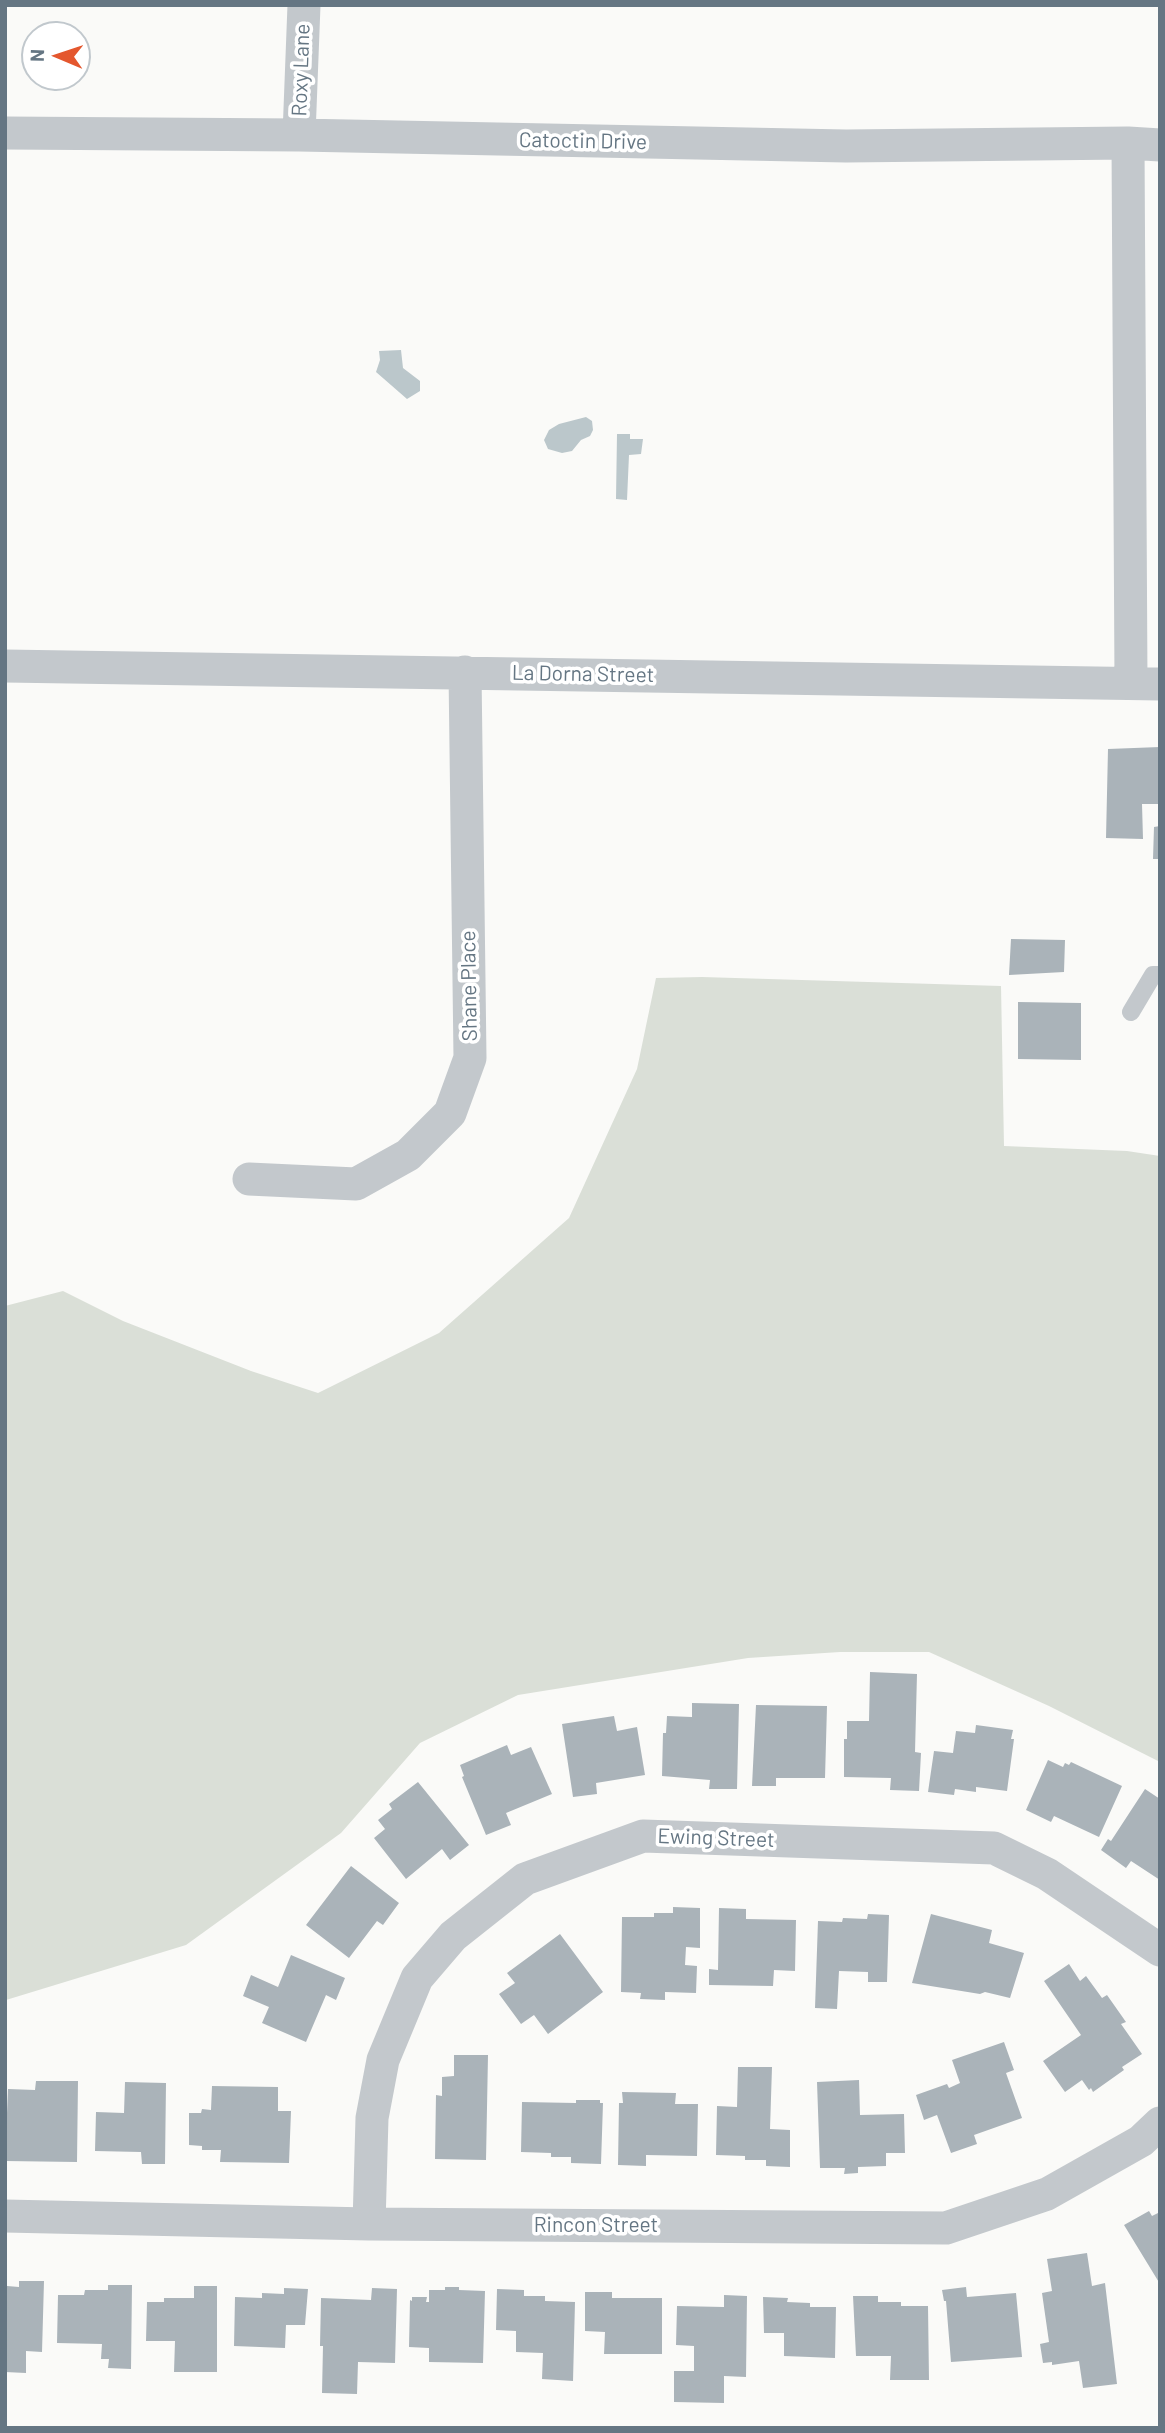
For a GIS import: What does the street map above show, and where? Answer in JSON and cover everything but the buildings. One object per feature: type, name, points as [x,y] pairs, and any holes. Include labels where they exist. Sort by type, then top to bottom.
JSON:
[{"type":"street","name":"Roxy Lane","points":[[299,135],[304,5]]},
{"type":"street","name":"Catoctin Drive","points":[[5,133],[299,135],[856,147],[1144,144]]},
{"type":"street","points":[[1144,144],[1145,684]]},
{"type":"street","name":"La Dorna Street","points":[[5,666],[1145,684]]},
{"type":"street","name":"Shane Place","points":[[249,1178],[356,1184],[408,1155],[450,1113],[470,1058],[465,672]]},
{"type":"street","name":"Ewing Street","points":[[369,2224],[372,2118],[383,2060],[417,1978],[453,1936],[525,1879],[643,1836],[995,1848],[1047,1874],[1160,1950]]},
{"type":"street","name":"Rincon Street","points":[[5,2216],[369,2224],[946,2228],[1046,2194],[1141,2141],[1160,2123]]},
{"type":"lane","points":[[1130,1012],[1153,975],[1160,975]]},
{"type":"shaded area","points":[[401,350],[403,368],[420,381],[420,391],[407,399],[376,372],[380,360],[379,351]]},
{"type":"shaded area","points":[[586,417],[592,421],[593,430],[590,436],[581,440],[572,451],[562,453],[548,449],[544,440],[549,430],[559,424]]},
{"type":"shaded area","points":[[617,434],[630,434],[630,439],[643,439],[641,454],[629,455],[627,500],[616,499]]},
{"type":"shaded area","points":[[656,978],[1001,986],[1004,1146],[1127,1151],[1160,1156],[1160,1762],[1049,1706],[929,1652],[840,1652],[748,1658],[518,1695],[420,1743],[341,1833],[186,1945],[6,2000],[5,1306],[63,1291],[123,1321],[251,1371],[318,1393],[439,1333],[569,1218],[637,1069]]}]
